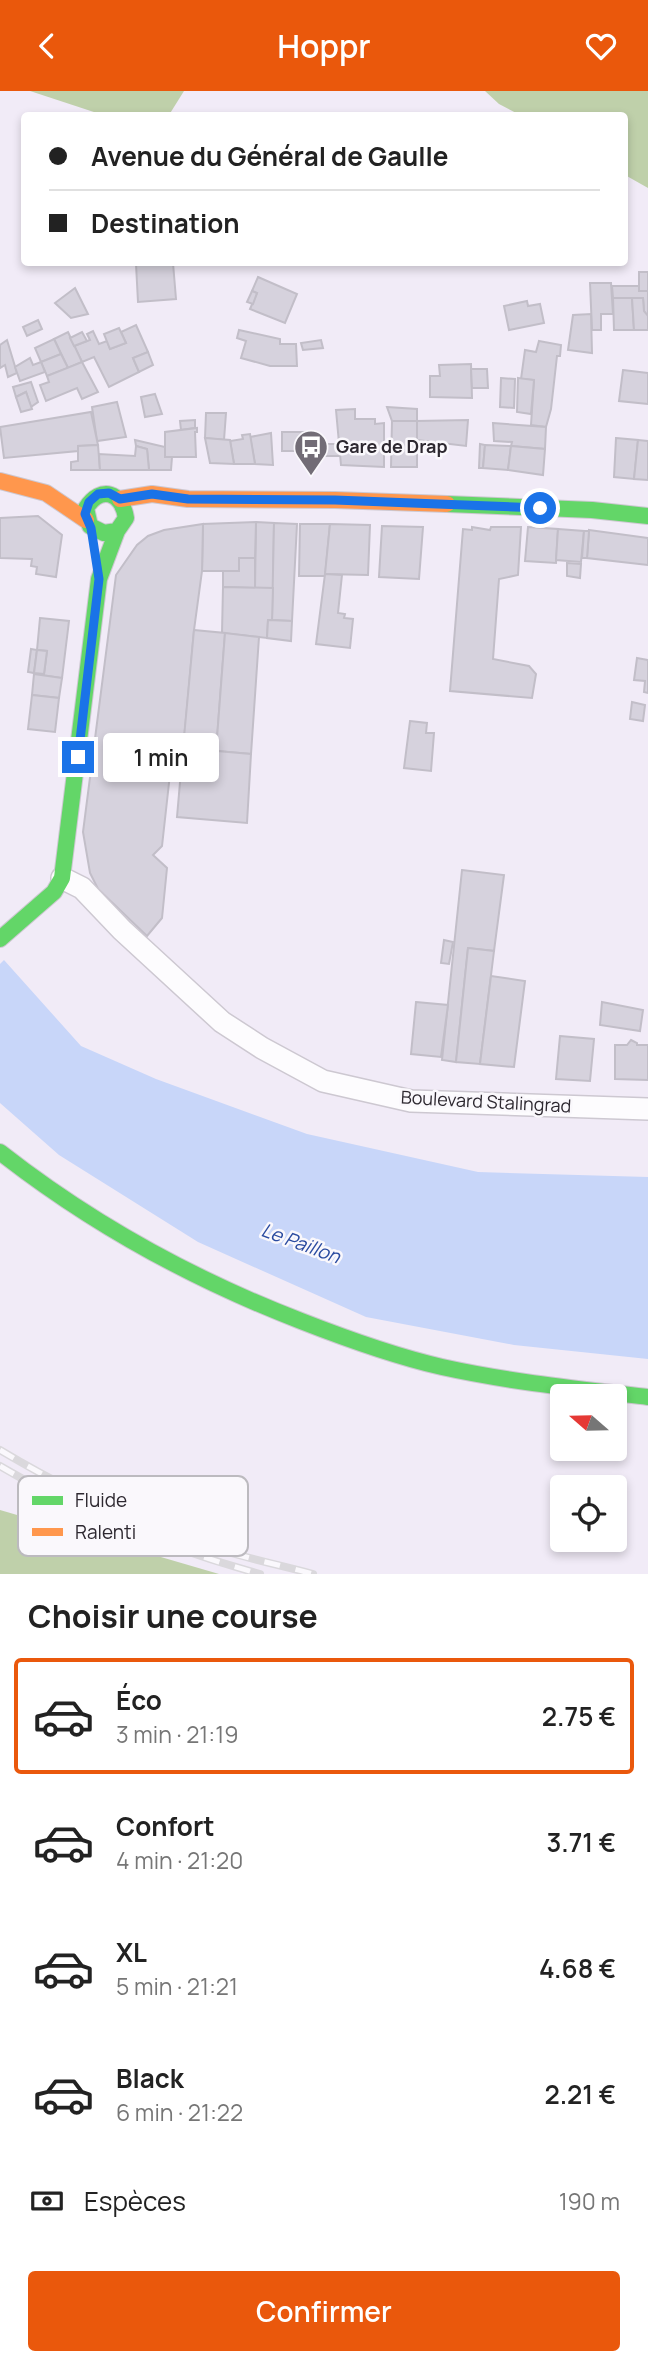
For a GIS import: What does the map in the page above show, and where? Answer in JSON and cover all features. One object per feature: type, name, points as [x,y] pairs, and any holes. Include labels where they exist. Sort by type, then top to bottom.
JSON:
[{"type":"street","points":[[0,481],[30,486],[64,501],[103,534],[125,525]]},
{"type":"street","points":[[30,486],[62,486]]},
{"type":"street","points":[[0,939],[54,893],[62,878],[99,579],[86,508],[88,496],[109,493],[120,499],[126,511],[125,525],[99,579]]},
{"type":"street","points":[[120,499],[152,494],[188,499],[335,500],[592,509],[648,516]]},
{"type":"street","points":[[162,509],[188,499]]},
{"type":"street","name":"Boulevard Stalingrad","points":[[62,878],[82,888],[122,930],[222,1022],[262,1048],[323,1081],[411,1101],[648,1109]]},
{"type":"street","points":[[0,1152],[28,1175],[132,1244],[183,1272],[250,1303],[347,1339],[442,1366],[534,1383],[648,1397]]},
{"type":"green space","points":[[30,91],[184,91],[171,112],[94,112]]},
{"type":"green space","points":[[485,91],[648,91],[648,188],[628,177],[628,112],[514,112],[499,104]]},
{"type":"green space","points":[[0,1510],[18,1515],[18,1556],[157,1556],[219,1574],[0,1574]]},
{"type":"water","name":"Le Paillon","points":[[4,960],[81,1046],[156,1079],[307,1134],[478,1172],[648,1177],[648,1359],[514,1345],[366,1317],[198,1242],[59,1155],[0,1103],[0,964]]},
{"type":"building","points":[[136,266],[173,266],[176,299],[138,302]]},
{"type":"building","points":[[639,272],[648,272],[648,291],[639,291]]},
{"type":"building","points":[[258,277],[297,294],[285,323],[250,309],[257,293],[252,291]]},
{"type":"building","points":[[590,283],[611,283],[613,314],[601,314],[601,330],[592,330]]},
{"type":"building","points":[[612,286],[639,286],[639,291],[648,291],[648,316],[644,311],[643,298],[613,298]]},
{"type":"building","points":[[75,288],[88,314],[71,318],[55,303]]},
{"type":"building","points":[[252,291],[257,293],[253,304],[247,302]]},
{"type":"building","points":[[613,298],[632,298],[634,330],[614,330]]},
{"type":"building","points":[[632,298],[643,298],[644,311],[648,316],[648,330],[634,330]]},
{"type":"building","points":[[527,301],[528,306],[540,304],[544,323],[509,330],[504,306]]},
{"type":"building","points":[[591,314],[592,353],[568,350],[573,315]]},
{"type":"building","points":[[38,320],[42,329],[27,336],[23,327]]},
{"type":"building","points":[[136,325],[148,352],[133,358],[139,372],[109,387],[94,357],[82,362],[74,346],[90,340],[87,334],[93,331],[99,344],[107,341],[110,349],[126,343],[121,332]]},
{"type":"building","points":[[119,328],[126,343],[110,349],[104,334]]},
{"type":"building","points":[[239,330],[280,339],[280,344],[296,344],[297,366],[270,366],[241,358],[246,341],[237,338]]},
{"type":"building","points":[[68,332],[82,362],[68,368],[54,339]]},
{"type":"building","points":[[82,332],[87,341],[74,346],[70,338]]},
{"type":"building","points":[[54,339],[61,354],[41,362],[35,348]]},
{"type":"building","points":[[7,340],[17,373],[8,377],[5,365],[0,368],[0,345]]},
{"type":"building","points":[[321,340],[323,348],[303,350],[301,343]]},
{"type":"building","points":[[539,341],[561,345],[546,427],[531,425],[534,380],[521,379],[525,350],[536,352]]},
{"type":"building","points":[[148,352],[153,365],[139,372],[133,358]]},
{"type":"building","points":[[61,354],[68,368],[47,376],[41,362]]},
{"type":"building","points":[[30,358],[33,365],[41,362],[45,372],[20,381],[15,367]]},
{"type":"building","points":[[82,362],[98,392],[82,399],[77,388],[46,401],[40,385],[49,382],[47,376]]},
{"type":"building","points":[[471,364],[472,398],[430,397],[430,376],[440,376],[439,365]]},
{"type":"building","points":[[471,369],[487,369],[488,388],[472,388]]},
{"type":"building","points":[[623,370],[648,373],[648,404],[619,401]]},
{"type":"building","points":[[501,378],[515,379],[514,408],[500,407]]},
{"type":"building","points":[[518,378],[534,380],[531,414],[517,412]]},
{"type":"building","points":[[31,382],[38,402],[31,407],[26,392],[16,397],[13,387]]},
{"type":"building","points":[[26,392],[32,409],[21,412],[16,397]]},
{"type":"building","points":[[155,394],[162,414],[145,417],[141,397]]},
{"type":"building","points":[[117,402],[126,437],[97,441],[92,407]]},
{"type":"building","points":[[387,407],[417,409],[417,421],[392,421]]},
{"type":"building","points":[[355,409],[355,419],[375,419],[375,424],[384,423],[384,467],[341,465],[336,410]]},
{"type":"building","points":[[91,412],[98,445],[78,446],[78,451],[4,458],[0,427]]},
{"type":"building","points":[[206,413],[226,413],[224,440],[205,438]]},
{"type":"building","points":[[195,420],[195,428],[181,430],[180,421]]},
{"type":"building","points":[[468,420],[466,446],[417,440],[417,421]]},
{"type":"building","points":[[392,421],[417,421],[417,467],[391,467]]},
{"type":"building","points":[[493,423],[546,427],[545,449],[511,446],[512,442],[494,441]]},
{"type":"building","points":[[197,428],[196,457],[165,457],[165,432]]},
{"type":"building","points":[[282,432],[306,432],[307,451],[282,451]]},
{"type":"building","points":[[271,433],[273,465],[255,464],[250,437]]},
{"type":"building","points":[[250,434],[255,464],[234,464],[230,441],[243,439],[242,435]]},
{"type":"building","points":[[205,438],[230,440],[234,464],[210,463]]},
{"type":"building","points":[[616,438],[638,440],[634,479],[614,477]]},
{"type":"building","points":[[135,440],[165,447],[165,457],[172,457],[171,470],[149,470],[147,449],[136,446]]},
{"type":"building","points":[[638,440],[648,441],[648,480],[634,479]]},
{"type":"building","points":[[307,444],[339,444],[340,456],[307,456]]},
{"type":"building","points":[[480,444],[485,445],[483,468],[479,468]]},
{"type":"building","points":[[98,445],[100,470],[71,470],[71,462],[78,461],[78,446]]},
{"type":"building","points":[[485,445],[511,446],[508,470],[483,468]]},
{"type":"building","points":[[136,446],[147,449],[149,470],[100,470],[99,454],[135,456]]},
{"type":"building","points":[[511,446],[545,449],[543,475],[508,470]]},
{"type":"building","points":[[38,516],[62,535],[56,577],[36,574],[37,567],[31,566],[32,559],[0,558],[0,518]]},
{"type":"building","points":[[256,522],[274,523],[273,588],[255,588]]},
{"type":"building","points":[[256,522],[255,558],[239,558],[239,571],[202,571],[203,524]]},
{"type":"building","points":[[274,523],[297,524],[292,621],[272,620]]},
{"type":"building","points":[[203,524],[202,571],[182,762],[170,774],[162,846],[153,855],[167,868],[162,918],[147,936],[98,889],[90,873],[83,832],[116,575],[137,545],[148,536],[164,530]]},
{"type":"building","points":[[300,524],[330,524],[325,576],[299,576]]},
{"type":"building","points":[[330,524],[370,525],[368,575],[325,574]]},
{"type":"building","points":[[382,526],[423,527],[419,579],[379,577]]},
{"type":"building","points":[[472,527],[490,530],[491,527],[521,527],[518,575],[499,579],[493,659],[529,666],[536,674],[532,698],[450,691],[463,529],[472,530]]},
{"type":"building","points":[[528,527],[558,529],[556,563],[525,561]]},
{"type":"building","points":[[558,529],[584,531],[581,562],[556,560]]},
{"type":"building","points":[[589,530],[648,538],[648,565],[587,558]]},
{"type":"building","points":[[584,531],[589,531],[587,558],[582,558]]},
{"type":"building","points":[[239,558],[255,558],[255,588],[223,587],[223,571],[239,571]]},
{"type":"building","points":[[567,563],[581,564],[580,578],[567,576]]},
{"type":"building","points":[[325,574],[342,575],[338,613],[345,614],[344,618],[353,619],[350,648],[316,644]]},
{"type":"building","points":[[223,587],[273,588],[272,620],[268,620],[267,638],[222,633]]},
{"type":"building","points":[[40,618],[69,621],[62,678],[34,674],[44,674],[47,651],[37,650]]},
{"type":"building","points":[[268,620],[292,621],[291,641],[267,638]]},
{"type":"building","points":[[194,630],[225,633],[216,751],[183,748]]},
{"type":"building","points":[[225,633],[259,637],[251,754],[216,751]]},
{"type":"building","points":[[31,649],[37,650],[34,673],[28,672]]},
{"type":"building","points":[[37,650],[47,651],[44,674],[34,673]]},
{"type":"building","points":[[637,658],[648,660],[648,693],[644,692],[645,681],[634,680]]},
{"type":"building","points":[[34,674],[62,678],[59,698],[32,695]]},
{"type":"building","points":[[32,695],[59,698],[55,732],[28,729]]},
{"type":"building","points":[[632,702],[645,705],[643,721],[630,719]]},
{"type":"building","points":[[410,721],[427,723],[426,733],[434,733],[431,771],[404,768]]},
{"type":"building","points":[[183,748],[251,754],[247,823],[177,817]]},
{"type":"building","points":[[462,870],[504,875],[494,951],[468,948],[456,1062],[442,1060]]},
{"type":"building","points":[[444,940],[453,942],[449,964],[441,963]]},
{"type":"building","points":[[468,948],[494,951],[480,1064],[456,1062]]},
{"type":"building","points":[[491,976],[525,981],[514,1067],[480,1064]]},
{"type":"building","points":[[416,1002],[448,1005],[441,1057],[411,1054]]},
{"type":"building","points":[[602,1002],[643,1010],[640,1031],[600,1025]]},
{"type":"building","points":[[560,1036],[594,1039],[590,1081],[556,1079]]},
{"type":"building","points":[[631,1040],[637,1045],[648,1045],[648,1080],[615,1079],[615,1045],[627,1045]]},
{"type":"railway","points":[[0,1450],[47,1476]]},
{"type":"railway","points":[[0,1466],[18,1476]]},
{"type":"railway","points":[[203,1556],[260,1574]]},
{"type":"railway","points":[[244,1556],[313,1574]]},
{"type":"traffic: fast","points":[[0,939],[54,892],[62,878],[99,579],[117,531],[126,518],[116,497],[104,494],[98,496],[86,508],[90,526],[104,533],[117,531]]},
{"type":"traffic: fast","points":[[447,504],[592,510],[648,516]]},
{"type":"traffic: fast","points":[[0,1152],[71,1203],[144,1248],[221,1287],[318,1328],[442,1367],[519,1381],[648,1397]]},
{"type":"traffic: slow","points":[[0,481],[46,493],[86,520]]},
{"type":"traffic: slow","points":[[120,499],[152,494],[188,499],[447,504]]},
{"type":"place","name":"Gare de Drap","points":[[311,477]]},
{"type":"route","points":[[78,757],[99,579],[91,528],[85,514],[89,502],[98,494],[109,493],[120,499],[152,494],[188,499],[335,500],[540,508]]}]
